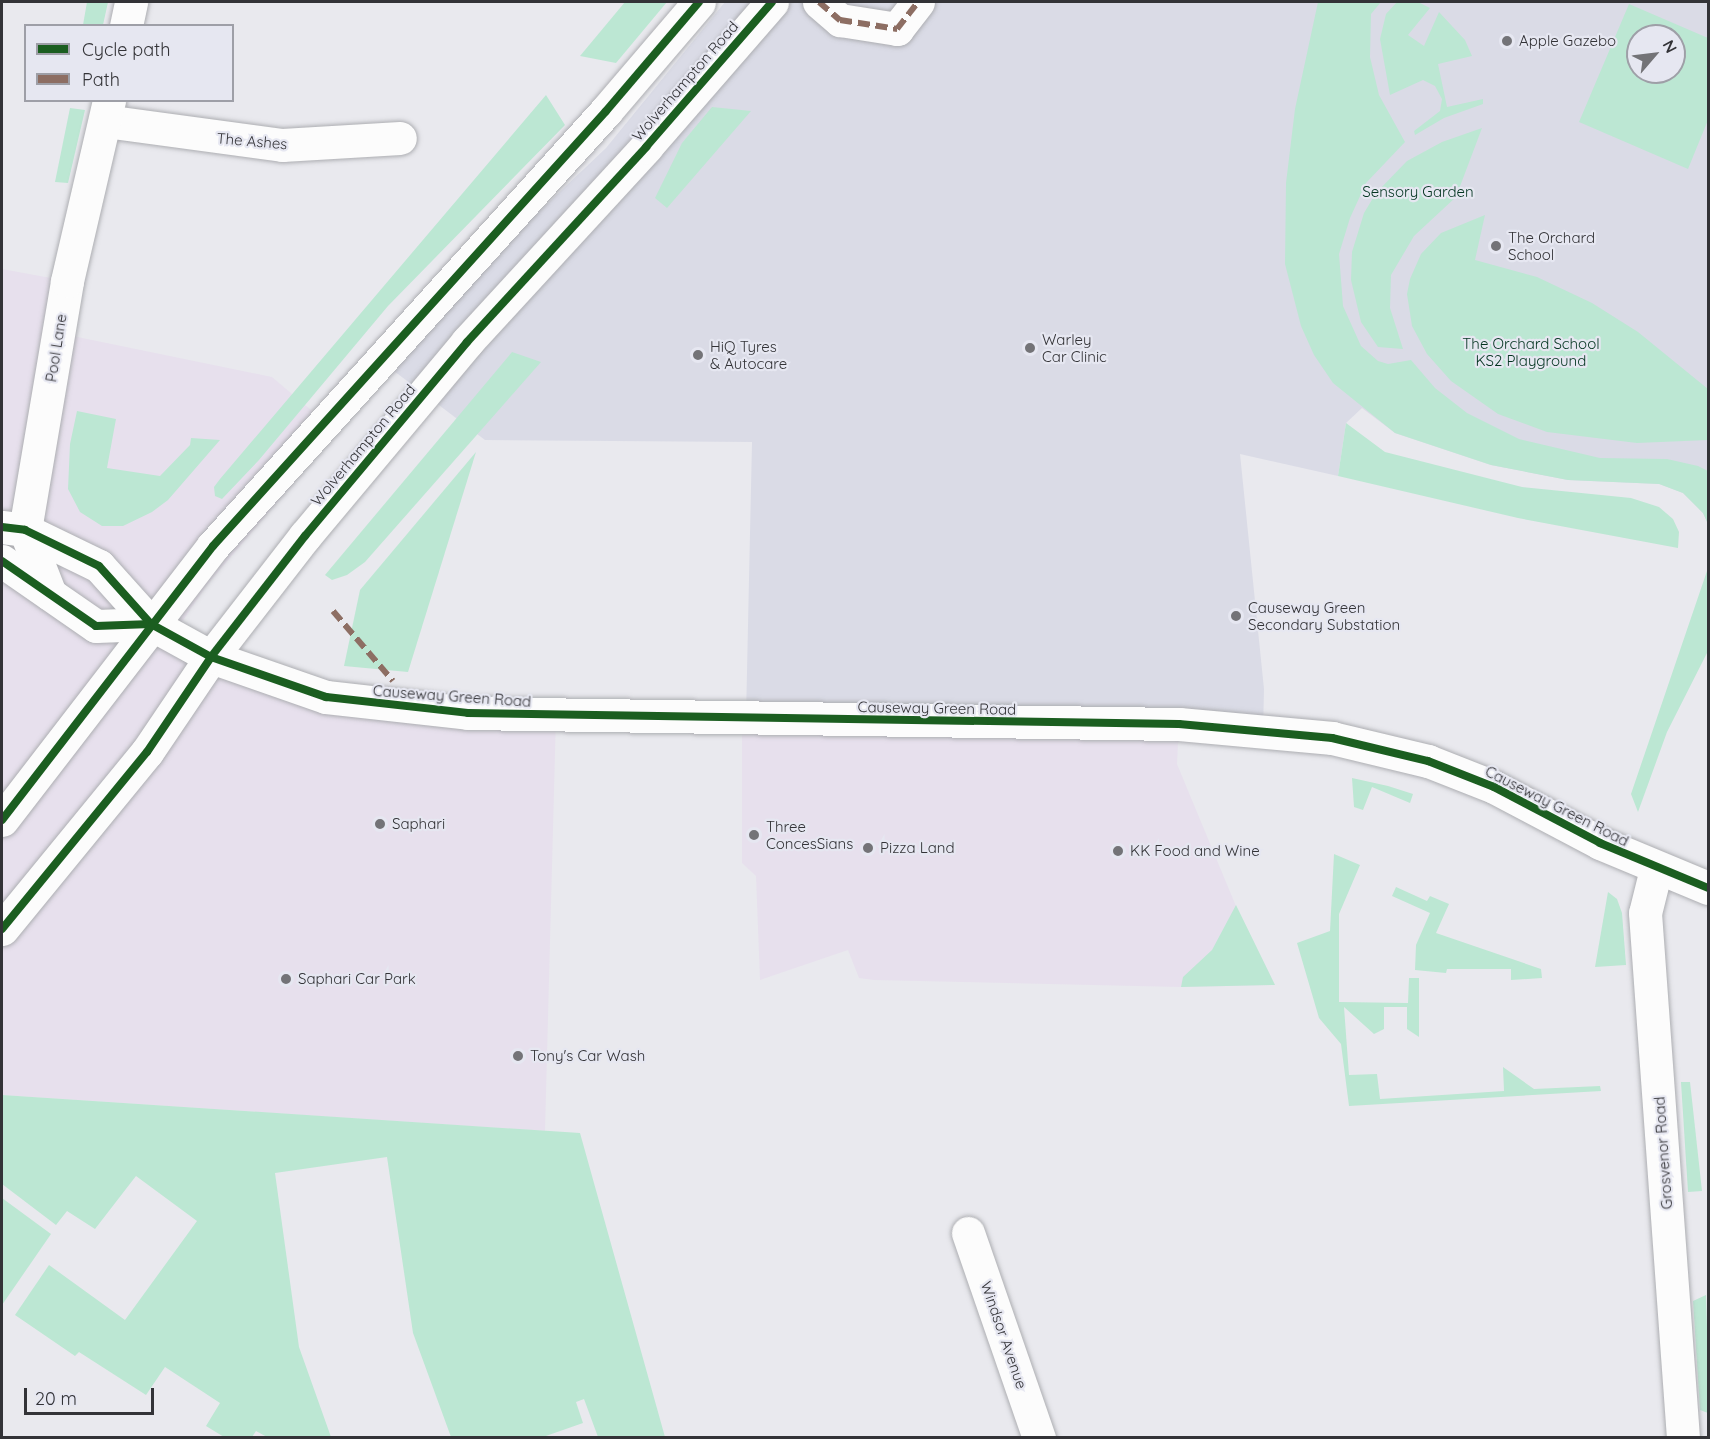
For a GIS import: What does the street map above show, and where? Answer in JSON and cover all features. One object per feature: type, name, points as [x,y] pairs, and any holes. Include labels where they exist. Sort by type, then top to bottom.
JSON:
[{"type":"main road","points":[[126,24],[131,2]]},
{"type":"main road","points":[[2,820],[213,546],[606,111],[699,2]]},
{"type":"main road","name":"Wolverhampton Road","points":[[2,929],[147,752],[211,657],[305,536],[466,342],[646,147],[772,2]]},
{"type":"main road","points":[[819,2],[840,20],[897,29],[918,2]]},
{"type":"main road","name":"The Ashes","points":[[107,111],[282,145],[399,138]]},
{"type":"main road","name":"Pool Lane","points":[[13,529],[107,111]]},
{"type":"main road","points":[[13,529],[50,594]]},
{"type":"main road","name":"Causeway Green Road","points":[[13,529],[99,566],[151,624],[211,657],[326,697],[468,712],[1179,724],[1332,738],[1428,761],[1494,787],[1656,869],[1708,888]]},
{"type":"main road","points":[[2,561],[96,626],[151,624]]},
{"type":"main road","name":"Grosvenor Road","points":[[1656,869],[1645,913],[1683,1437]]},
{"type":"main road","name":"Windsor Avenue","points":[[968,1233],[1039,1437]]},
{"type":"shaded area","points":[[725,2],[1708,2],[1708,524],[1703,513],[1683,493],[1660,484],[1568,480],[1491,465],[1395,433],[1362,408],[1346,423],[1338,476],[1240,454],[1264,689],[1263,731],[746,717],[752,442],[485,440],[390,368],[506,243],[606,148]]},
{"type":"shaded area","points":[[2,269],[67,281],[58,333],[272,377],[337,432],[207,585],[173,635],[326,697],[556,716],[545,1131],[2,1095]]},
{"type":"shaded area","points":[[742,718],[1179,724],[1177,764],[1238,911],[1275,985],[1181,987],[874,980],[859,978],[848,950],[760,980],[756,876],[742,863]]},
{"type":"green space","points":[[87,2],[108,2],[103,24],[83,24]]},
{"type":"green space","points":[[625,2],[667,2],[616,63],[580,56]]},
{"type":"green space","points":[[1318,2],[1381,2],[1371,14],[1370,57],[1379,95],[1405,142],[1366,183],[1350,218],[1339,254],[1343,306],[1361,346],[1378,361],[1388,364],[1411,360],[1435,388],[1467,413],[1519,439],[1600,458],[1667,459],[1698,466],[1708,471],[1708,524],[1703,513],[1683,493],[1659,484],[1568,480],[1491,465],[1395,433],[1333,383],[1314,355],[1301,326],[1285,264],[1286,183],[1295,109]]},
{"type":"green space","points":[[1397,2],[1418,2],[1430,8],[1408,35],[1424,46],[1439,12],[1465,40],[1472,56],[1438,64],[1447,107],[1483,99],[1483,104],[1444,118],[1415,135],[1414,131],[1440,111],[1442,99],[1435,86],[1423,80],[1390,95],[1380,39],[1386,14]]},
{"type":"green space","points":[[1629,4],[1675,24],[1626,24],[1626,84],[1686,84],[1686,29],[1708,38],[1708,120],[1688,169],[1579,122]]},
{"type":"green space","points":[[546,95],[565,125],[388,306],[259,460],[222,499],[215,496],[214,487],[220,479]]},
{"type":"green space","points":[[712,107],[751,111],[667,208],[655,198],[682,143]]},
{"type":"green space","points":[[70,108],[85,110],[68,183],[55,182]]},
{"type":"green space","name":"Sensory Garden","points":[[1482,128],[1456,197],[1414,236],[1391,275],[1390,308],[1403,349],[1378,347],[1361,322],[1351,280],[1352,252],[1364,213],[1376,193],[1407,161],[1442,142]]},
{"type":"green space","name":"The Orchard School KS2 Playground","points":[[1485,215],[1475,260],[1537,277],[1592,303],[1638,332],[1708,389],[1708,440],[1637,443],[1547,432],[1498,414],[1451,381],[1427,354],[1412,326],[1407,294],[1410,279],[1421,254],[1441,233]]},
{"type":"green space","points":[[512,352],[541,362],[365,562],[347,575],[332,580],[325,575]]},
{"type":"green space","points":[[77,411],[116,419],[107,468],[160,476],[190,445],[191,438],[220,440],[168,500],[152,512],[123,526],[102,526],[80,512],[68,489],[70,444]]},
{"type":"green space","points":[[1346,423],[1385,452],[1522,487],[1631,498],[1659,507],[1673,519],[1679,532],[1678,548],[1518,518],[1338,476]]},
{"type":"green space","points":[[476,452],[408,672],[344,666],[360,590]]},
{"type":"green space","points":[[1708,568],[1708,651],[1667,732],[1638,812],[1631,794]]},
{"type":"green space","points":[[1352,778],[1413,794],[1410,803],[1372,787],[1363,810],[1354,807]]},
{"type":"green space","points":[[1334,854],[1360,865],[1339,914],[1339,1002],[1408,1003],[1409,978],[1419,978],[1419,1037],[1407,1029],[1407,1007],[1384,1007],[1384,1029],[1374,1034],[1344,1007],[1349,1075],[1377,1074],[1380,1099],[1504,1091],[1503,1067],[1534,1089],[1600,1086],[1601,1091],[1349,1106],[1341,1044],[1319,1018],[1297,943],[1330,931]]},
{"type":"green space","points":[[1396,887],[1427,901],[1430,896],[1449,904],[1436,933],[1541,969],[1542,978],[1511,980],[1511,969],[1447,969],[1446,973],[1415,970],[1416,945],[1430,913],[1392,896]]},
{"type":"green space","points":[[1608,892],[1617,899],[1622,913],[1626,965],[1595,967]]},
{"type":"green space","points":[[1236,905],[1275,985],[1181,987],[1183,977],[1212,950]]},
{"type":"green space","points":[[1681,1082],[1690,1082],[1702,1191],[1688,1192]]},
{"type":"green space","points":[[2,1095],[580,1133],[665,1437],[598,1437],[584,1399],[576,1402],[583,1423],[543,1437],[451,1437],[413,1333],[387,1157],[275,1173],[299,1347],[331,1437],[267,1437],[256,1431],[252,1437],[224,1437],[206,1426],[220,1403],[165,1367],[146,1395],[79,1352],[75,1356],[15,1315],[49,1265],[125,1320],[197,1221],[136,1176],[95,1229],[67,1211],[56,1225],[2,1184]]},
{"type":"green space","points":[[2,1198],[51,1234],[2,1305]]},
{"type":"green space","points":[[1706,1295],[1708,1413],[1700,1410],[1693,1301]]},
{"type":"marked path","points":[[819,2],[840,20],[897,29],[918,2]]},
{"type":"marked path","points":[[333,611],[393,681]]},
{"type":"cycle path","points":[[2,820],[213,546],[606,111],[699,2]]},
{"type":"cycle path","points":[[2,929],[147,752],[211,657],[305,536],[467,342],[646,147],[772,2]]},
{"type":"cycle path","points":[[2,527],[25,530],[99,566],[151,624],[211,657],[326,697],[468,713],[1179,724],[1332,738],[1428,761],[1494,787],[1600,843],[1708,888]]},
{"type":"cycle path","points":[[2,561],[96,626],[151,624]]},
{"type":"place","name":"Apple Gazebo","points":[[1507,41]]},
{"type":"place","name":"The Orchard School","points":[[1496,246]]},
{"type":"place","name":"Warley Car Clinic","points":[[1030,348]]},
{"type":"place","name":"HiQ Tyres & Autocare","points":[[698,355]]},
{"type":"place","name":"Causeway Green Secondary Substation","points":[[1236,616]]},
{"type":"place","name":"Saphari","points":[[380,824]]},
{"type":"place","name":"Three ConcesSians","points":[[754,835]]},
{"type":"place","name":"Pizza Land","points":[[868,848]]},
{"type":"place","name":"KK Food and Wine","points":[[1118,851]]},
{"type":"place","name":"Saphari Car Park","points":[[286,979]]},
{"type":"place","name":"Tony's Car Wash","points":[[518,1056]]}]
